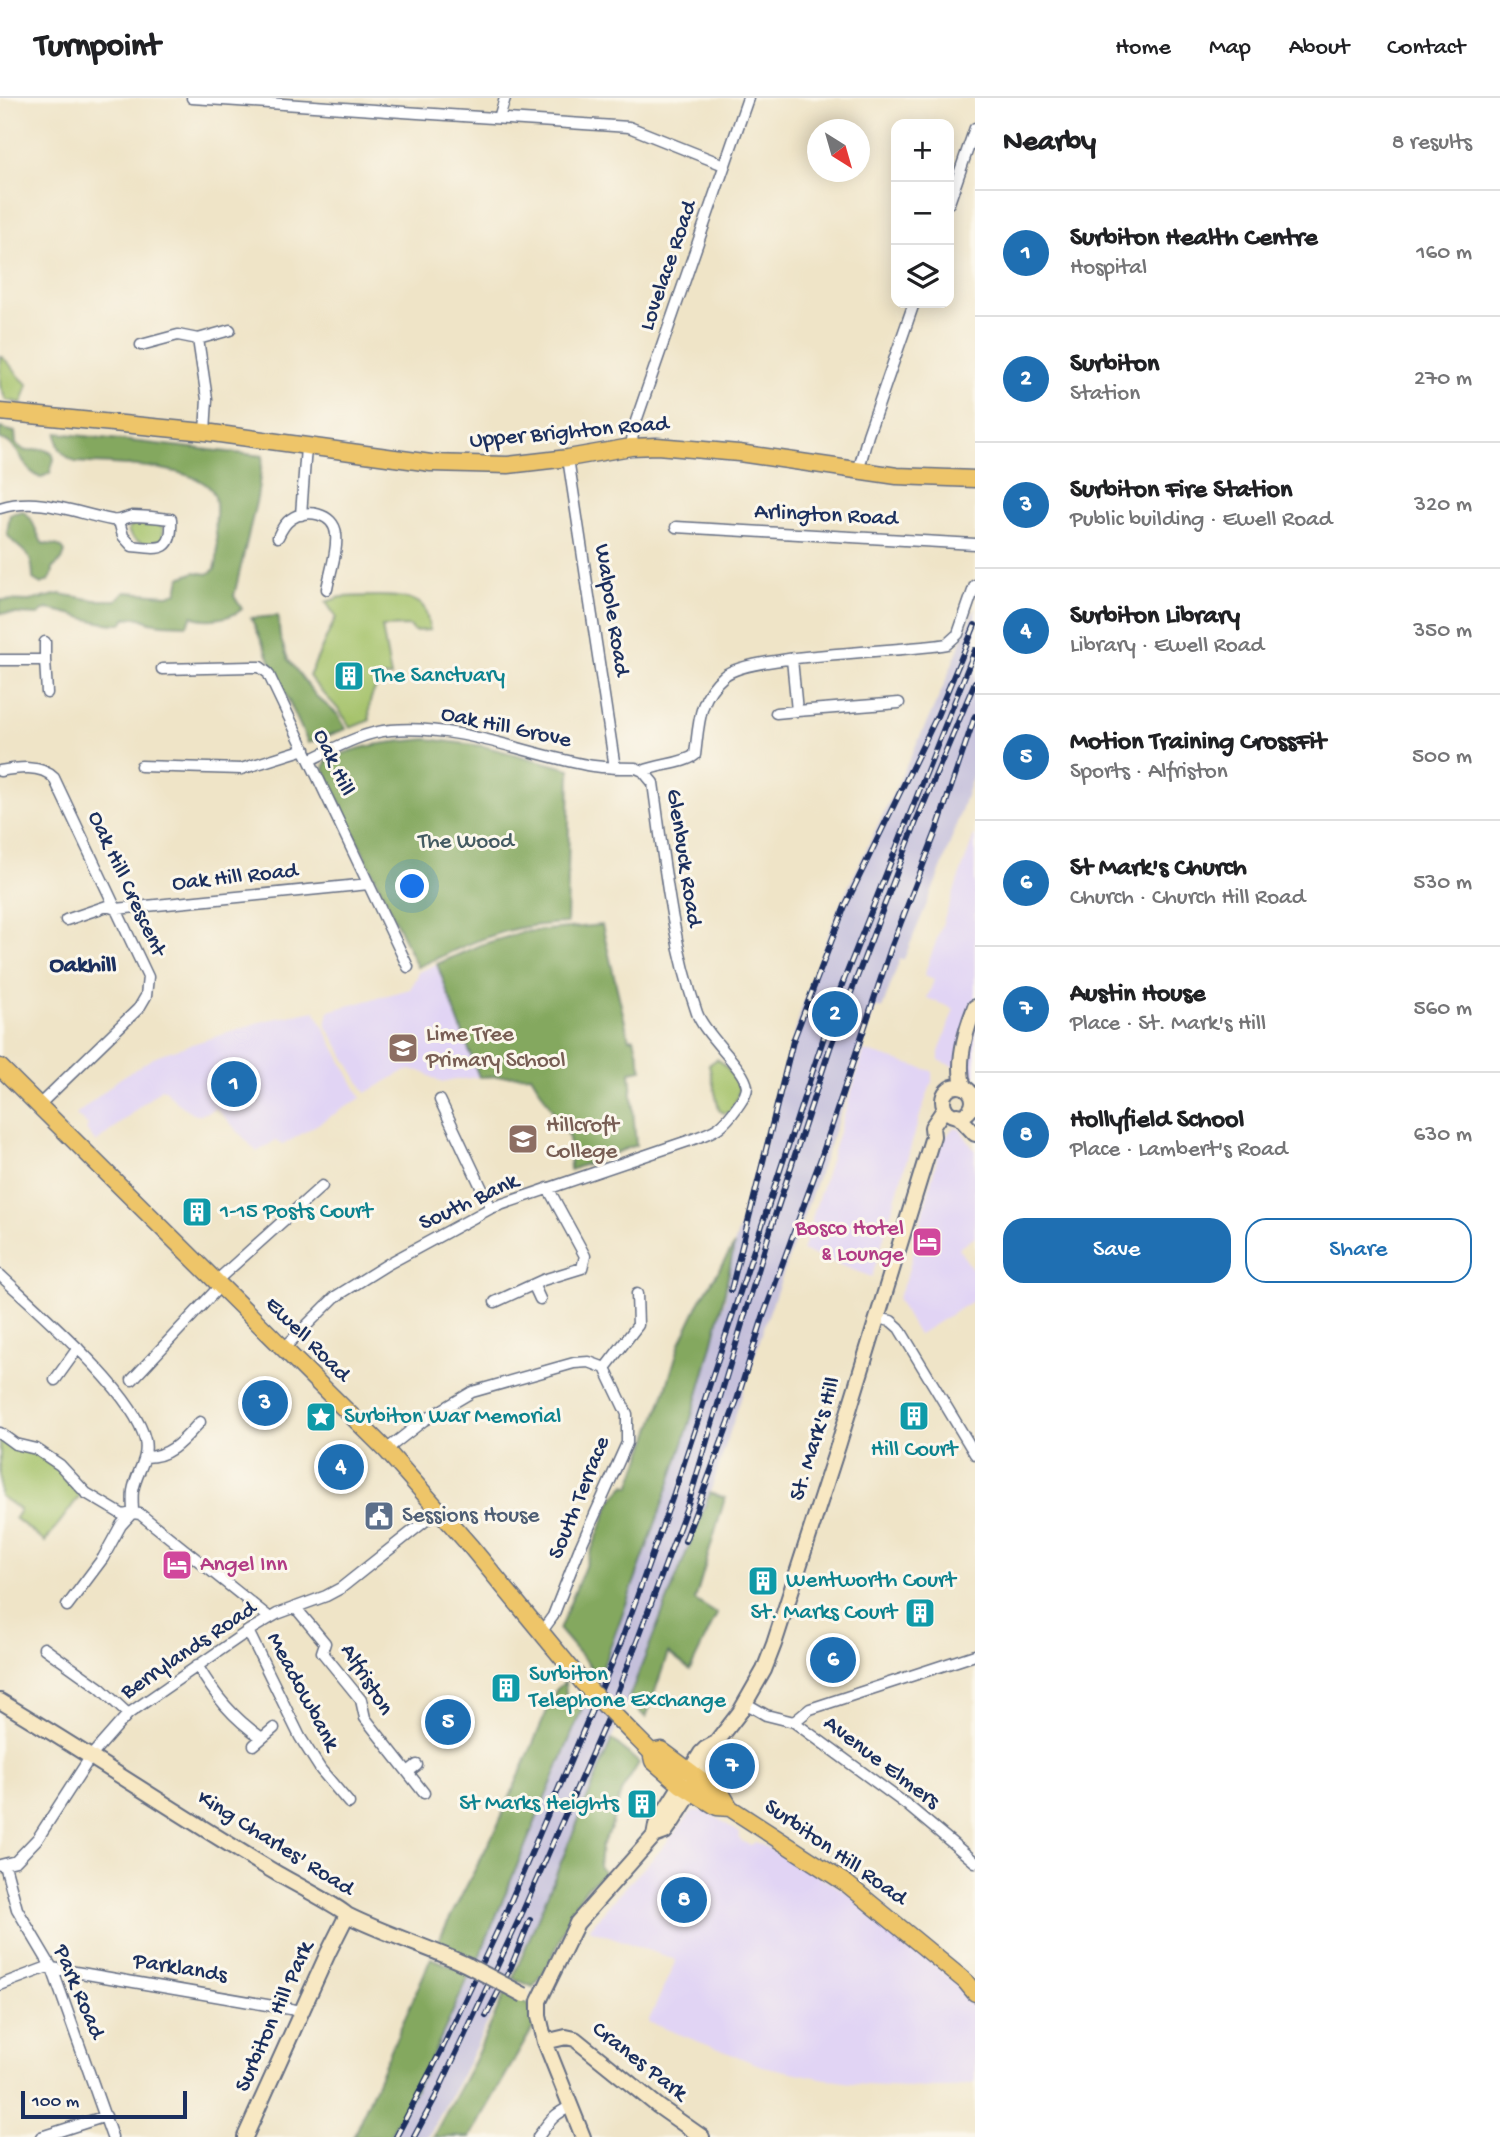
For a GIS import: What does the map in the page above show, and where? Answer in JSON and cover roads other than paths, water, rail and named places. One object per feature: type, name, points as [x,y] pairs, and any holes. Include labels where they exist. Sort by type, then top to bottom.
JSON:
[{"type":"main road","name":"Upper Brighton Road","points":[[0,412],[205,432],[306,447],[456,464],[508,464],[568,458],[631,447],[682,447],[858,472],[918,478],[975,479]]},
{"type":"main road","name":"Ewell Road","points":[[0,1067],[386,1450],[542,1631],[583,1683],[651,1752],[653,1761],[691,1782]]},
{"type":"main road","name":"Surbiton Hill Road","points":[[691,1782],[723,1796],[730,1808],[848,1884],[965,1981],[975,1993]]},
{"type":"street","points":[[192,98],[629,127],[724,165]]},
{"type":"street","points":[[499,118],[505,98]]},
{"type":"street","name":"Lovelace Road","points":[[631,447],[634,427],[748,98]]},
{"type":"street","points":[[954,189],[975,128]]},
{"type":"street","points":[[858,472],[868,435],[912,308]]},
{"type":"street","points":[[141,345],[178,335],[198,339],[230,330]]},
{"type":"street","points":[[198,339],[207,399],[205,432]]},
{"type":"street","points":[[301,515],[306,447]]},
{"type":"street","name":"Walpole Road","points":[[568,458],[615,768]]},
{"type":"street","points":[[0,508],[12,504],[48,505],[119,521],[133,516],[172,519],[172,534],[168,544],[163,547],[132,546],[122,536],[119,521]]},
{"type":"street","points":[[278,537],[291,519],[301,515],[324,516],[334,526],[336,538],[327,589]]},
{"type":"street","name":"Arlington Road","points":[[676,527],[975,544]]},
{"type":"street","name":"Glenbuck Road","points":[[744,1079],[701,1024],[695,1009],[673,917],[653,783],[643,771],[687,761],[695,755],[698,719],[705,701],[730,670],[792,659],[947,644],[958,634],[975,585]]},
{"type":"street","points":[[44,642],[47,692]]},
{"type":"street","points":[[792,659],[797,711]]},
{"type":"street","points":[[0,660],[45,660]]},
{"type":"street","name":"Oak Hill","points":[[162,669],[260,667],[268,673],[408,967]]},
{"type":"street","points":[[776,713],[882,709],[899,703]]},
{"type":"street","name":"Oak Hill Grove","points":[[310,760],[352,740],[389,730],[419,730],[458,734],[587,765],[636,768],[643,771]]},
{"type":"street","points":[[141,766],[241,769],[305,749]]},
{"type":"street","name":"Oak Hill Crescent","points":[[0,771],[40,770],[50,773],[54,778],[148,977],[146,996],[139,1008],[39,1105]]},
{"type":"street","name":"Oak Hill Road","points":[[66,920],[107,906],[116,909],[369,884]]},
{"type":"street","name":"St. Mark's Hill","points":[[539,2001],[577,1923],[654,1836],[656,1825],[714,1756],[716,1743],[745,1703],[764,1670],[877,1318],[933,1136],[932,1127],[964,1102],[949,1075],[964,1043],[975,1007]]},
{"type":"street","name":"South Bank","points":[[283,1349],[335,1297],[388,1264],[491,1208],[716,1131],[726,1124],[745,1097],[747,1087],[744,1079]]},
{"type":"street","points":[[440,1100],[491,1208]]},
{"type":"street","points":[[964,1102],[965,1121],[975,1134]]},
{"type":"street","points":[[132,1380],[218,1284],[322,1186]]},
{"type":"street","points":[[495,1302],[564,1272],[582,1268],[585,1262],[585,1256],[548,1188]]},
{"type":"street","points":[[0,1275],[78,1348],[133,1413],[144,1438],[146,1457],[133,1491],[133,1513],[121,1525],[103,1558],[67,1606]]},
{"type":"street","points":[[534,1286],[540,1299]]},
{"type":"street","points":[[386,1450],[423,1421],[472,1392],[574,1363],[589,1363],[605,1368],[638,1325],[637,1294]]},
{"type":"street","points":[[877,1318],[891,1321],[899,1328],[975,1454]]},
{"type":"street","points":[[54,1380],[78,1348]]},
{"type":"street","name":"South Terrace","points":[[542,1631],[553,1616],[627,1443],[627,1414],[605,1368]]},
{"type":"street","points":[[146,1457],[160,1457],[174,1449],[200,1422]]},
{"type":"street","points":[[0,1433],[15,1444],[36,1449],[60,1465],[86,1493],[104,1505],[123,1515],[140,1514],[270,1618]]},
{"type":"street","name":"Berrylands Road","points":[[2,1865],[16,1861],[38,1838],[91,1756],[128,1714],[248,1631],[270,1618],[341,1588],[439,1510]]},
{"type":"street","name":"Alfriston","points":[[295,1607],[325,1643],[322,1652],[361,1700],[365,1718],[424,1793]]},
{"type":"street","name":"Meadowbank","points":[[248,1631],[299,1737],[321,1770],[349,1803]]},
{"type":"street","points":[[44,1648],[100,1688],[128,1714]]},
{"type":"street","points":[[745,1703],[766,1715],[794,1722],[810,1709],[975,1655]]},
{"type":"street","points":[[197,1665],[223,1704],[258,1741],[274,1728]]},
{"type":"street","name":"King Charles' Road","points":[[0,1701],[329,1905],[375,1930],[442,1954],[539,2001]]},
{"type":"street","name":"Avenue Elmers","points":[[794,1722],[966,1852],[975,1862]]},
{"type":"street","points":[[408,1772],[417,1765]]},
{"type":"street","points":[[966,1852],[974,1843]]},
{"type":"street","name":"Park Road","points":[[2,1865],[17,1909],[52,1968],[112,2137]]},
{"type":"street","name":"Surbiton Hill Park","points":[[245,2137],[347,1915]]},
{"type":"street","points":[[0,1985],[45,1968],[52,1968]]},
{"type":"street","name":"Parklands","points":[[52,1968],[302,2011]]},
{"type":"street","points":[[539,2001],[539,2016],[545,2042],[583,2137]]},
{"type":"street","name":"Cranes Park","points":[[545,2042],[566,2037],[575,2039],[658,2106],[702,2137]]},
{"type":"street","points":[[538,2137],[559,2111],[571,2107]]},
{"type":"street","points":[[41,2137],[106,2116]]},
{"type":"railway","points":[[731,1290],[793,1041],[845,906],[937,716],[975,625]]},
{"type":"railway","points":[[396,2137],[441,2051],[504,1917],[621,1642],[674,1493],[836,1000],[975,650]]},
{"type":"railway","points":[[414,2137],[523,1911],[607,1719],[689,1501],[769,1234],[830,1048],[916,822],[975,682]]},
{"type":"railway","points":[[685,1541],[737,1400],[763,1317],[821,1158],[891,948],[937,829],[975,716]]},
{"type":"railway","points":[[486,2016],[511,1967],[530,1920]]},
{"type":"place","name":"The Sanctuary","points":[[349,676]]},
{"type":"place","name":"Surbiton","points":[[835,1014]]},
{"type":"place","name":"Lime Tree Primary School","points":[[403,1048]]},
{"type":"place","name":"Surbiton Health Centre","points":[[234,1084]]},
{"type":"place","name":"Hillcroft College","points":[[523,1139]]},
{"type":"place","name":"1-15 Posts Court","points":[[197,1212]]},
{"type":"place","name":"Bosco Hotel & Lounge","points":[[927,1242]]},
{"type":"place","name":"Surbiton Fire Station","points":[[265,1403]]},
{"type":"place","name":"Hill Court","points":[[914,1416]]},
{"type":"place","name":"Surbiton War Memorial","points":[[321,1417]]},
{"type":"place","name":"Surbiton Library","points":[[341,1467]]},
{"type":"place","name":"Sessions House","points":[[379,1516]]},
{"type":"place","name":"Angel Inn","points":[[177,1565]]},
{"type":"place","name":"Wentworth Court","points":[[763,1581]]},
{"type":"place","name":"St. Marks Court","points":[[920,1613]]},
{"type":"place","name":"St Mark's Church","points":[[833,1660]]},
{"type":"place","name":"Surbiton Telephone Exchange","points":[[506,1688]]},
{"type":"place","name":"Motion Training CrossFit","points":[[448,1722]]},
{"type":"place","name":"Austin House","points":[[732,1766]]},
{"type":"place","name":"St Marks Heights","points":[[642,1804]]},
{"type":"place","name":"Hollyfield School","points":[[684,1900]]},
{"type":"district","name":"Oakhill","points":[[83,966]]},
{"type":"park label","name":"The Wood","points":[[466,842]]}]
